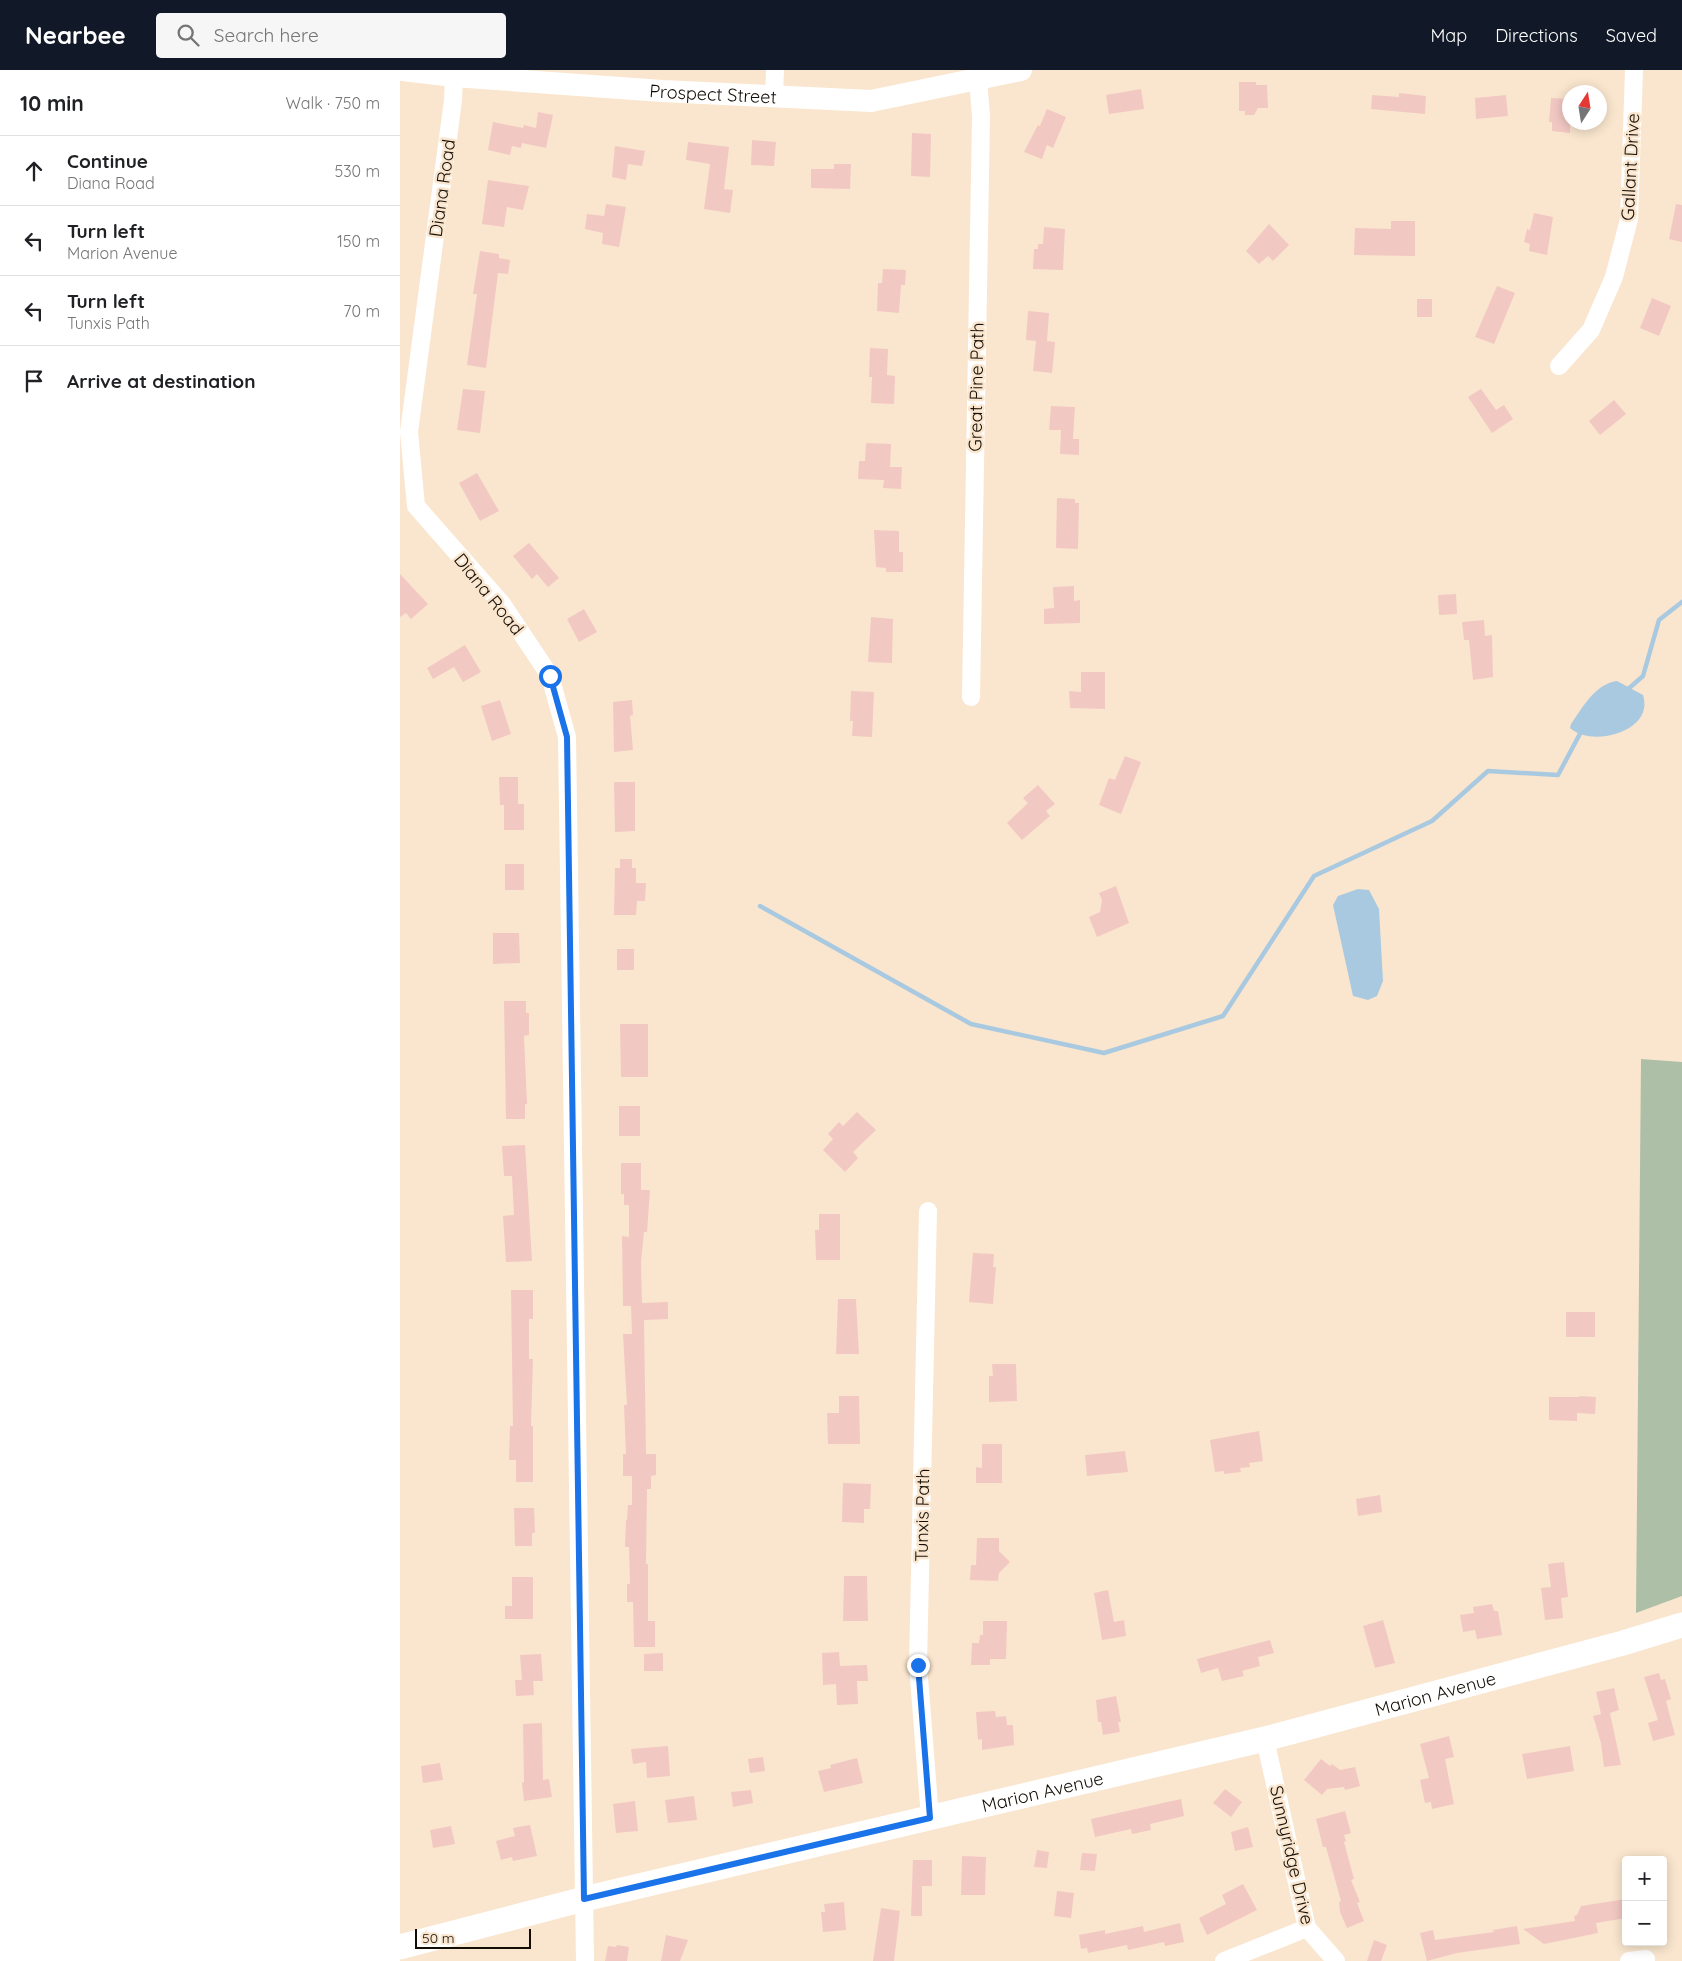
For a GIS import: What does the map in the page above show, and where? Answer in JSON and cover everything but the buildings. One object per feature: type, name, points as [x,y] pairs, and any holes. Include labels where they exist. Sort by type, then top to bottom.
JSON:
[{"type":"main road","name":"Marion Avenue","points":[[400,1947],[584,1899],[1265,1740],[1623,1643],[1682,1625]]},
{"type":"street","name":"Prospect Street","points":[[403,70],[454,76],[871,101],[1021,70]]},
{"type":"street","points":[[774,70],[774,96]]},
{"type":"street","name":"Gallant Drive","points":[[1559,366],[1590,330],[1614,277],[1629,219],[1634,70]]},
{"type":"street","name":"Diana Road","points":[[454,76],[453,100],[409,432],[416,506],[502,604],[550,676],[567,737],[585,1961]]},
{"type":"street","name":"Great Pine Path","points":[[971,697],[981,116],[978,78]]},
{"type":"street","name":"Tunxis Path","points":[[928,1212],[918,1665],[930,1818]]},
{"type":"street","name":"Sunnyridge Drive","points":[[1265,1740],[1307,1928],[1336,1961]]},
{"type":"street","points":[[1224,1961],[1307,1928]]},
{"type":"green space","points":[[1641,1059],[1682,1062],[1682,1596],[1636,1613]]},
{"type":"water","points":[[1617,681],[1643,695],[1644,708],[1640,719],[1631,727],[1619,733],[1605,736],[1580,734],[1570,728],[1580,711],[1596,691],[1609,683]]},
{"type":"water","points":[[1358,889],[1369,890],[1379,909],[1383,981],[1377,996],[1368,1000],[1353,996],[1333,905],[1338,896]]},
{"type":"waterway","points":[[1627,690],[1643,676],[1659,620],[1682,602]]},
{"type":"waterway","points":[[760,906],[971,1024],[1104,1053],[1223,1016],[1314,876],[1432,821],[1488,771],[1558,775],[1582,730]]},
{"type":"route","points":[[550,676],[567,737],[584,1899],[930,1818],[918,1665]]}]
